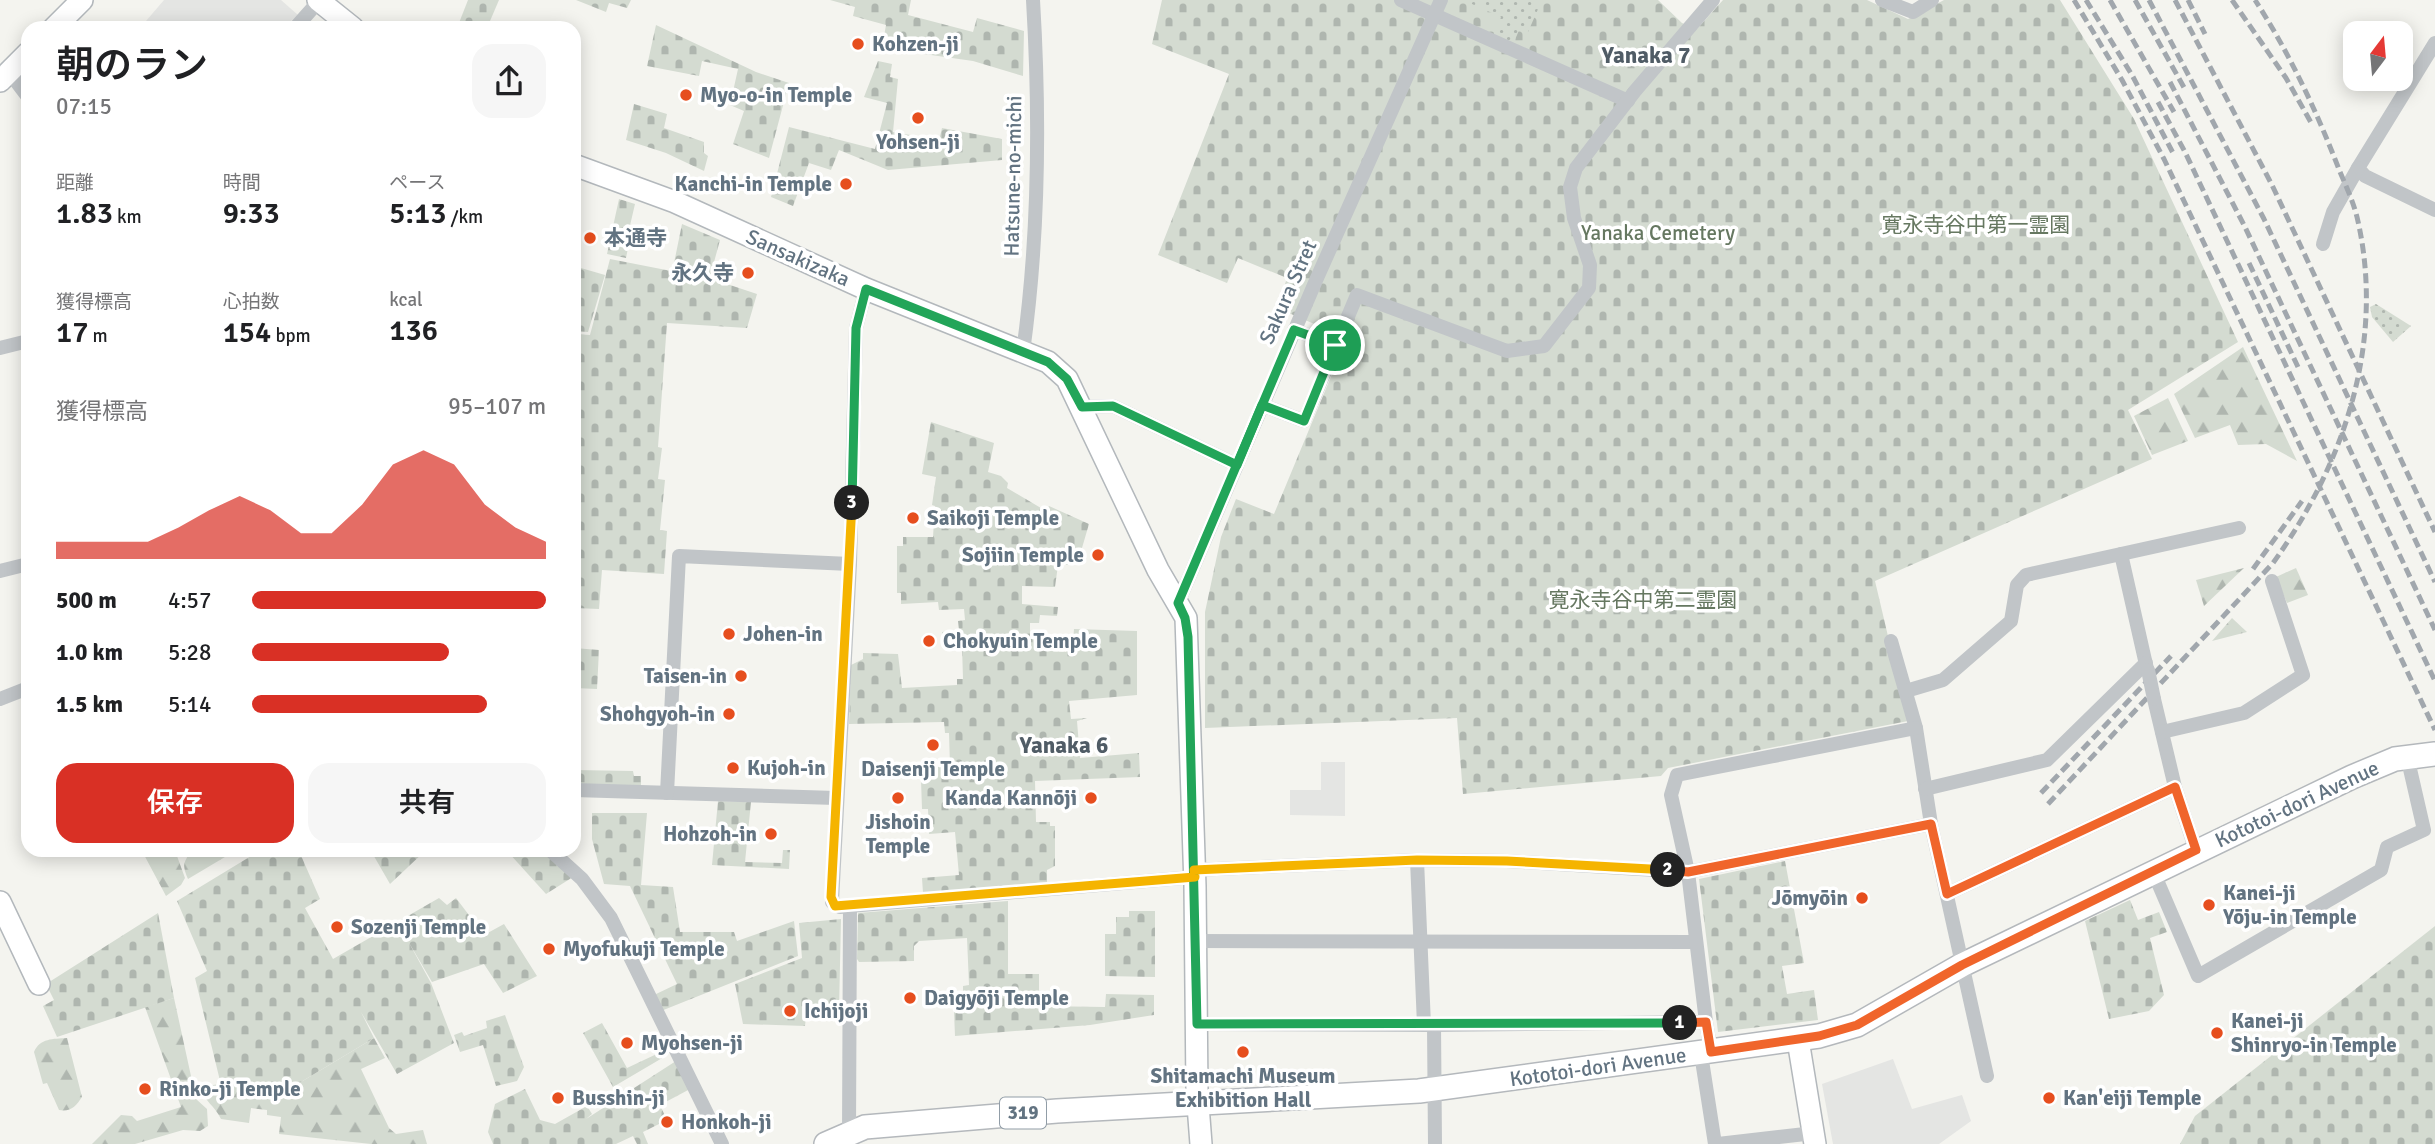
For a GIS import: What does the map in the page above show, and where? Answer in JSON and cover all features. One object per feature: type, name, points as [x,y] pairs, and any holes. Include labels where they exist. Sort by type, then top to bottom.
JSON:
[{"type":"main road","points":[[61,21],[82,0]]},
{"type":"main road","points":[[319,0],[344,21]]},
{"type":"main road","points":[[4,77],[21,60]]},
{"type":"main road","name":"Sansakizaka","points":[[581,168],[698,212],[866,289],[1023,352],[1059,370],[1082,407],[1157,570],[1185,618],[1188,637],[1189,755],[1202,1144]]},
{"type":"main road","name":"Kototoi-dori Avenue","points":[[826,1144],[849,1139],[864,1128],[945,1119],[1435,1089],[1798,1040],[1857,1025],[1962,965],[2196,850],[2379,765],[2423,755]]},
{"type":"main road","points":[[0,902],[39,984]]},
{"type":"main road","points":[[1798,1040],[1814,1139]]},
{"type":"street","points":[[301,21],[319,0]]},
{"type":"street","name":"Hatsune-no-michi","points":[[1023,352],[1032,283],[1035,205],[1033,0]]},
{"type":"street","points":[[1401,0],[1628,101]]},
{"type":"street","name":"Sakura Stret","points":[[1178,603],[1294,330],[1441,0]]},
{"type":"street","points":[[1262,405],[1304,421],[1357,295],[1507,351],[1544,346],[1589,288],[1590,265],[1574,218],[1570,187],[1576,168],[1690,24],[1713,0]]},
{"type":"street","points":[[1882,0],[1913,12],[1932,0]]},
{"type":"street","points":[[2323,244],[2333,212],[2435,43]]},
{"type":"street","points":[[4,77],[21,91]]},
{"type":"street","points":[[2358,168],[2365,176],[2435,210]]},
{"type":"street","points":[[866,289],[856,328],[850,564],[831,897],[835,906],[1194,874],[1417,860],[1507,861],[1688,872],[1931,824]]},
{"type":"street","points":[[1294,330],[1335,345]]},
{"type":"street","points":[[0,348],[21,343]]},
{"type":"street","points":[[1082,407],[1113,406],[1237,465]]},
{"type":"street","points":[[1906,691],[1943,680],[2011,621],[2017,585],[2026,575],[2239,528]]},
{"type":"street","points":[[2121,554],[2175,787],[2196,850]]},
{"type":"street","points":[[667,793],[679,556],[850,564]]},
{"type":"street","points":[[0,570],[21,566]]},
{"type":"street","points":[[2162,732],[2244,713],[2303,675],[2272,581]]},
{"type":"street","points":[[1891,641],[1916,729],[1931,824],[1987,1076]]},
{"type":"street","points":[[1925,789],[2047,760],[2147,666]]},
{"type":"street","points":[[0,699],[21,691]]},
{"type":"street","points":[[1814,1139],[1716,1144],[1706,1053],[1706,1022],[1688,872],[1671,795],[1677,775],[1916,729]]},
{"type":"street","points":[[2153,871],[2198,976],[2381,870],[2387,846],[2424,830],[2423,755]]},
{"type":"street","points":[[1947,894],[2175,787]]},
{"type":"street","points":[[581,790],[836,797]]},
{"type":"street","points":[[558,857],[582,879],[611,918],[722,1144]]},
{"type":"street","points":[[1417,860],[1420,941],[1435,1089],[1435,1144]]},
{"type":"street","points":[[849,1139],[850,906]]},
{"type":"street","points":[[1196,941],[1696,942]]},
{"type":"street","points":[[1197,1024],[1706,1022]]},
{"type":"shaded area","points":[[164,0],[281,0],[298,15],[291,21],[146,21]]},
{"type":"shaded area","points":[[1321,762],[1345,762],[1345,816],[1290,815],[1290,790],[1321,790]]},
{"type":"shaded area","points":[[1893,1059],[1912,1109],[1962,1095],[1971,1121],[1939,1144],[1833,1144],[1822,1084]]},
{"type":"green space","points":[[468,0],[499,0],[490,21],[460,21]]},
{"type":"green space","points":[[576,0],[631,0],[627,8],[609,3],[606,12]]},
{"type":"green space","points":[[830,0],[911,0],[908,15],[973,32],[977,18],[1024,31],[1023,76],[973,61],[903,51],[904,46],[883,42],[886,25],[853,16],[855,7]]},
{"type":"green space","name":"Yanaka Cemetery","points":[[1162,0],[1658,0],[1682,23],[1697,29],[1723,0],[1867,0],[1908,19],[1944,0],[2060,0],[2134,119],[2238,342],[2128,410],[2152,459],[1875,581],[1908,721],[1668,768],[1661,776],[1463,794],[1457,718],[1205,728],[1205,612],[1221,537],[1236,499],[1274,514],[1347,338],[1277,308],[1287,278],[1238,258],[1227,283],[1158,255],[1229,74],[1152,44]]},
{"type":"green space","points":[[1463,0],[1542,0],[1528,32],[1520,28],[1511,49],[1491,40],[1501,17]]},
{"type":"green space","points":[[656,25],[756,72],[789,83],[769,158],[733,144],[744,111],[730,105],[738,69],[702,61],[699,76],[647,66]]},
{"type":"green space","points":[[878,61],[892,64],[890,77],[898,79],[893,132],[939,140],[942,128],[1002,139],[1002,160],[888,170],[839,150],[831,170],[809,163],[793,206],[771,197],[789,127],[875,149],[887,103],[864,97]]},
{"type":"green space","points":[[634,104],[667,114],[664,128],[704,142],[704,153],[708,156],[704,171],[666,153],[626,140]]},
{"type":"green space","points":[[619,199],[635,204],[625,247],[628,248],[626,258],[607,254]]},
{"type":"green space","points":[[682,224],[720,240],[710,277],[673,268]]},
{"type":"green space","points":[[610,259],[712,279],[757,294],[747,328],[667,323],[658,447],[662,448],[658,479],[665,480],[660,530],[667,531],[664,574],[602,570],[599,609],[581,608],[581,334],[590,335]]},
{"type":"green space","points":[[581,268],[605,275],[588,332],[581,332]]},
{"type":"green space","points":[[2376,304],[2411,326],[2393,342],[2372,317],[2370,307]]},
{"type":"green space","points":[[2243,347],[2297,461],[2266,444],[2238,445],[2230,425],[2195,438],[2174,394]]},
{"type":"green space","points":[[2168,398],[2188,441],[2152,455],[2134,416]]},
{"type":"green space","points":[[931,422],[994,443],[988,472],[1001,476],[1008,483],[1007,488],[1046,511],[1049,506],[1089,524],[1077,565],[1058,565],[1055,587],[1022,586],[1022,604],[1058,607],[1057,616],[1040,615],[1039,623],[1030,623],[1030,639],[1037,639],[1037,650],[1066,652],[1067,642],[1073,642],[1074,629],[1137,631],[1137,695],[1069,701],[1071,719],[1087,718],[1077,721],[1080,758],[1139,753],[1140,777],[1035,781],[1036,822],[1050,822],[1050,826],[1055,826],[1055,866],[1047,870],[1047,882],[923,893],[922,878],[959,875],[955,832],[929,834],[928,809],[922,809],[921,780],[926,779],[925,768],[950,766],[949,733],[945,733],[944,722],[849,724],[851,665],[863,659],[863,653],[898,654],[902,688],[957,685],[957,679],[963,679],[962,646],[942,646],[942,632],[959,630],[958,621],[965,620],[964,609],[939,610],[938,602],[901,604],[901,593],[897,593],[897,546],[903,546],[903,537],[933,537],[935,506],[932,505],[936,477],[922,474]]},
{"type":"green space","points":[[2244,568],[2204,606],[2196,580]]},
{"type":"green space","points":[[2296,568],[2308,595],[2287,603],[2276,577]]},
{"type":"green space","points":[[2232,618],[2247,632],[2212,641]]},
{"type":"green space","points":[[581,649],[599,650],[597,689],[581,688]]},
{"type":"green space","points":[[581,770],[633,771],[634,776],[641,776],[641,785],[581,785]]},
{"type":"green space","points":[[718,801],[751,802],[745,862],[782,863],[783,850],[790,850],[789,869],[712,865]]},
{"type":"green space","points":[[592,813],[647,813],[641,885],[673,887],[680,932],[734,932],[737,941],[794,921],[798,956],[661,1011],[654,995],[677,984],[630,886],[604,884],[592,839]]},
{"type":"green space","points":[[145,857],[177,857],[185,878],[181,885],[166,896]]},
{"type":"green space","points":[[187,857],[225,857],[188,879],[184,865]]},
{"type":"green space","points":[[249,857],[302,857],[320,899],[305,908],[333,959],[439,898],[447,905],[456,898],[484,935],[504,924],[537,976],[503,993],[484,964],[432,982],[408,941],[431,983],[454,1043],[397,1074],[361,1012],[374,1038],[276,1097],[222,1089],[195,978],[207,971],[177,901]]},
{"type":"green space","points":[[374,857],[419,857],[390,884]]},
{"type":"green space","points":[[512,857],[550,857],[573,877],[546,894]]},
{"type":"green space","points":[[1785,861],[1804,963],[1782,966],[1787,994],[1814,990],[1818,1020],[1718,1032],[1699,879]]},
{"type":"green space","points":[[2130,900],[2138,920],[2159,912],[2167,932],[2150,938],[2164,995],[2149,1011],[2109,1019],[2085,921]]},
{"type":"green space","points":[[1008,901],[1008,974],[1039,974],[1039,1006],[1105,1007],[1106,994],[1154,995],[1154,1015],[1090,1025],[955,1036],[954,1011],[963,1010],[963,986],[969,985],[967,938],[919,941],[914,946],[914,961],[859,962],[857,959],[858,913]]},
{"type":"green space","points":[[1129,911],[1155,911],[1155,977],[1105,976],[1105,934],[1116,934],[1116,917],[1129,917]]},
{"type":"green space","points":[[158,913],[174,998],[57,1037],[43,1006],[54,1000],[46,984]]},
{"type":"green space","points":[[841,919],[839,1011],[807,1008],[805,1026],[743,1024],[735,984],[802,958],[799,923]]},
{"type":"green space","points":[[2435,926],[2435,1144],[2180,1144],[2195,1116]]},
{"type":"green space","points":[[174,998],[196,1099],[207,1109],[208,1126],[200,1131],[183,1130],[135,1144],[92,1144],[121,1115],[132,1116],[137,1121],[181,1107],[145,1007]]},
{"type":"green space","points":[[505,1015],[524,1067],[517,1081],[496,1086],[483,1045],[460,1052],[454,1035],[462,1032],[464,1036],[487,1028],[486,1021]]},
{"type":"green space","points":[[602,1023],[627,1068],[661,1052],[664,1057],[613,1087],[583,1033]]},
{"type":"green space","points":[[67,1038],[82,1097],[73,1108],[59,1110],[47,1083],[43,1084],[34,1052],[43,1042]]},
{"type":"green space","points":[[374,1038],[385,1058],[361,1069],[389,1128],[396,1134],[423,1130],[427,1144],[371,1144],[279,1134],[281,1117],[267,1115],[267,1110],[251,1108],[249,1123],[221,1119],[200,1087],[220,1084],[222,1089],[276,1097]]},
{"type":"green space","points":[[676,1061],[690,1089],[660,1105],[667,1120],[643,1132],[648,1144],[637,1144],[633,1136],[616,1144],[493,1144],[488,1132],[495,1104],[525,1089],[540,1120],[555,1124],[587,1106],[592,1114],[586,1119]]},
{"type":"railway","points":[[2074,0],[2122,80],[2164,159],[2435,730]]},
{"type":"railway","points":[[2086,0],[2132,75],[2173,153]]},
{"type":"railway","points":[[2110,0],[2174,112]]},
{"type":"railway","points":[[2135,0],[2186,91]]},
{"type":"railway","points":[[2149,0],[2264,219],[2435,582]]},
{"type":"railway","points":[[2175,0],[2272,185],[2435,532]]},
{"type":"railway","points":[[2188,0],[2205,34]]},
{"type":"railway","points":[[2232,0],[2286,78],[2313,126]]},
{"type":"railway","points":[[2048,804],[2273,563],[2321,484],[2353,399],[2362,354],[2366,309],[2365,263],[2357,217],[2312,105],[2280,41],[2255,0]]},
{"type":"railway","points":[[2170,82],[2245,227],[2435,630]]},
{"type":"railway","points":[[2158,102],[2185,152],[2435,681]]},
{"type":"railway","points":[[2249,263],[2298,367]]},
{"type":"railway","points":[[2253,569],[2302,501]]},
{"type":"railway","points":[[2041,793],[2171,656]]},
{"type":"place","name":"Kohzen-ji","points":[[858,44]]},
{"type":"place","name":"Myo-o-in Temple","points":[[686,95]]},
{"type":"place","name":"Yohsen-ji","points":[[918,118]]},
{"type":"place","name":"Kanchi-in Temple","points":[[846,184]]},
{"type":"place","name":"本通寺","points":[[590,238]]},
{"type":"place","name":"永久寺","points":[[748,273]]},
{"type":"place","name":"Saikoji Temple","points":[[913,518]]},
{"type":"place","name":"Sojiin Temple","points":[[1098,555]]},
{"type":"place","name":"Johen-in","points":[[729,634]]},
{"type":"place","name":"Chokyuin Temple","points":[[929,641]]},
{"type":"place","name":"Taisen-in","points":[[741,676]]},
{"type":"place","name":"Shohgyoh-in","points":[[729,714]]},
{"type":"place","name":"Daisenji Temple","points":[[933,745]]},
{"type":"place","name":"Kujoh-in","points":[[733,768]]},
{"type":"place","name":"Jishoin Temple","points":[[898,798]]},
{"type":"place","name":"Kanda Kannōji","points":[[1091,798]]},
{"type":"place","name":"Hohzoh-in","points":[[771,834]]},
{"type":"place","name":"Jōmyōin","points":[[1862,898]]},
{"type":"place","name":"Kanei-ji Yōju‑in Temple","points":[[2209,905]]},
{"type":"place","name":"Sozenji Temple","points":[[337,927]]},
{"type":"place","name":"Myofukuji Temple","points":[[549,949]]},
{"type":"place","name":"Daigyōji Temple","points":[[910,998]]},
{"type":"place","name":"Ichijoji","points":[[790,1011]]},
{"type":"place","name":"Kanei-ji Shinryo-in Temple","points":[[2217,1033]]},
{"type":"place","name":"Myohsen-ji","points":[[627,1043]]},
{"type":"place","name":"Shitamachi Museum Exhibition Hall","points":[[1243,1052]]},
{"type":"place","name":"Rinko-ji Temple","points":[[145,1089]]},
{"type":"place","name":"Busshin-ji","points":[[558,1098]]},
{"type":"place","name":"Kan'eiji Temple","points":[[2049,1098]]},
{"type":"place","name":"Honkoh-ji","points":[[667,1122]]},
{"type":"district","name":"Yanaka 7","points":[[1646,55]]},
{"type":"district","name":"Yanaka 6","points":[[1064,745]]},
{"type":"route","points":[[1335,345],[1294,330],[1262,405],[1237,465],[1189,580],[1178,603],[1185,618],[1188,637],[1189,755],[1194,870],[1195,877],[1197,1024],[1434,1026],[1706,1022],[1711,1052],[1798,1040],[1857,1025],[1936,978],[2196,850],[2189,838],[2175,787],[1947,894],[1931,824],[1836,840],[1688,872],[1507,861],[1417,860],[1194,870],[1195,877],[835,906],[831,897],[850,564],[856,328],[866,289],[1048,362],[1067,379],[1082,407],[1113,406],[1237,465],[1262,405],[1304,421],[1335,345]]},
{"type":"park label","name":"寛永寺谷中第一霊園","points":[[1976,225]]},
{"type":"park label","name":"寛永寺谷中第二霊園","points":[[1643,600]]}]
